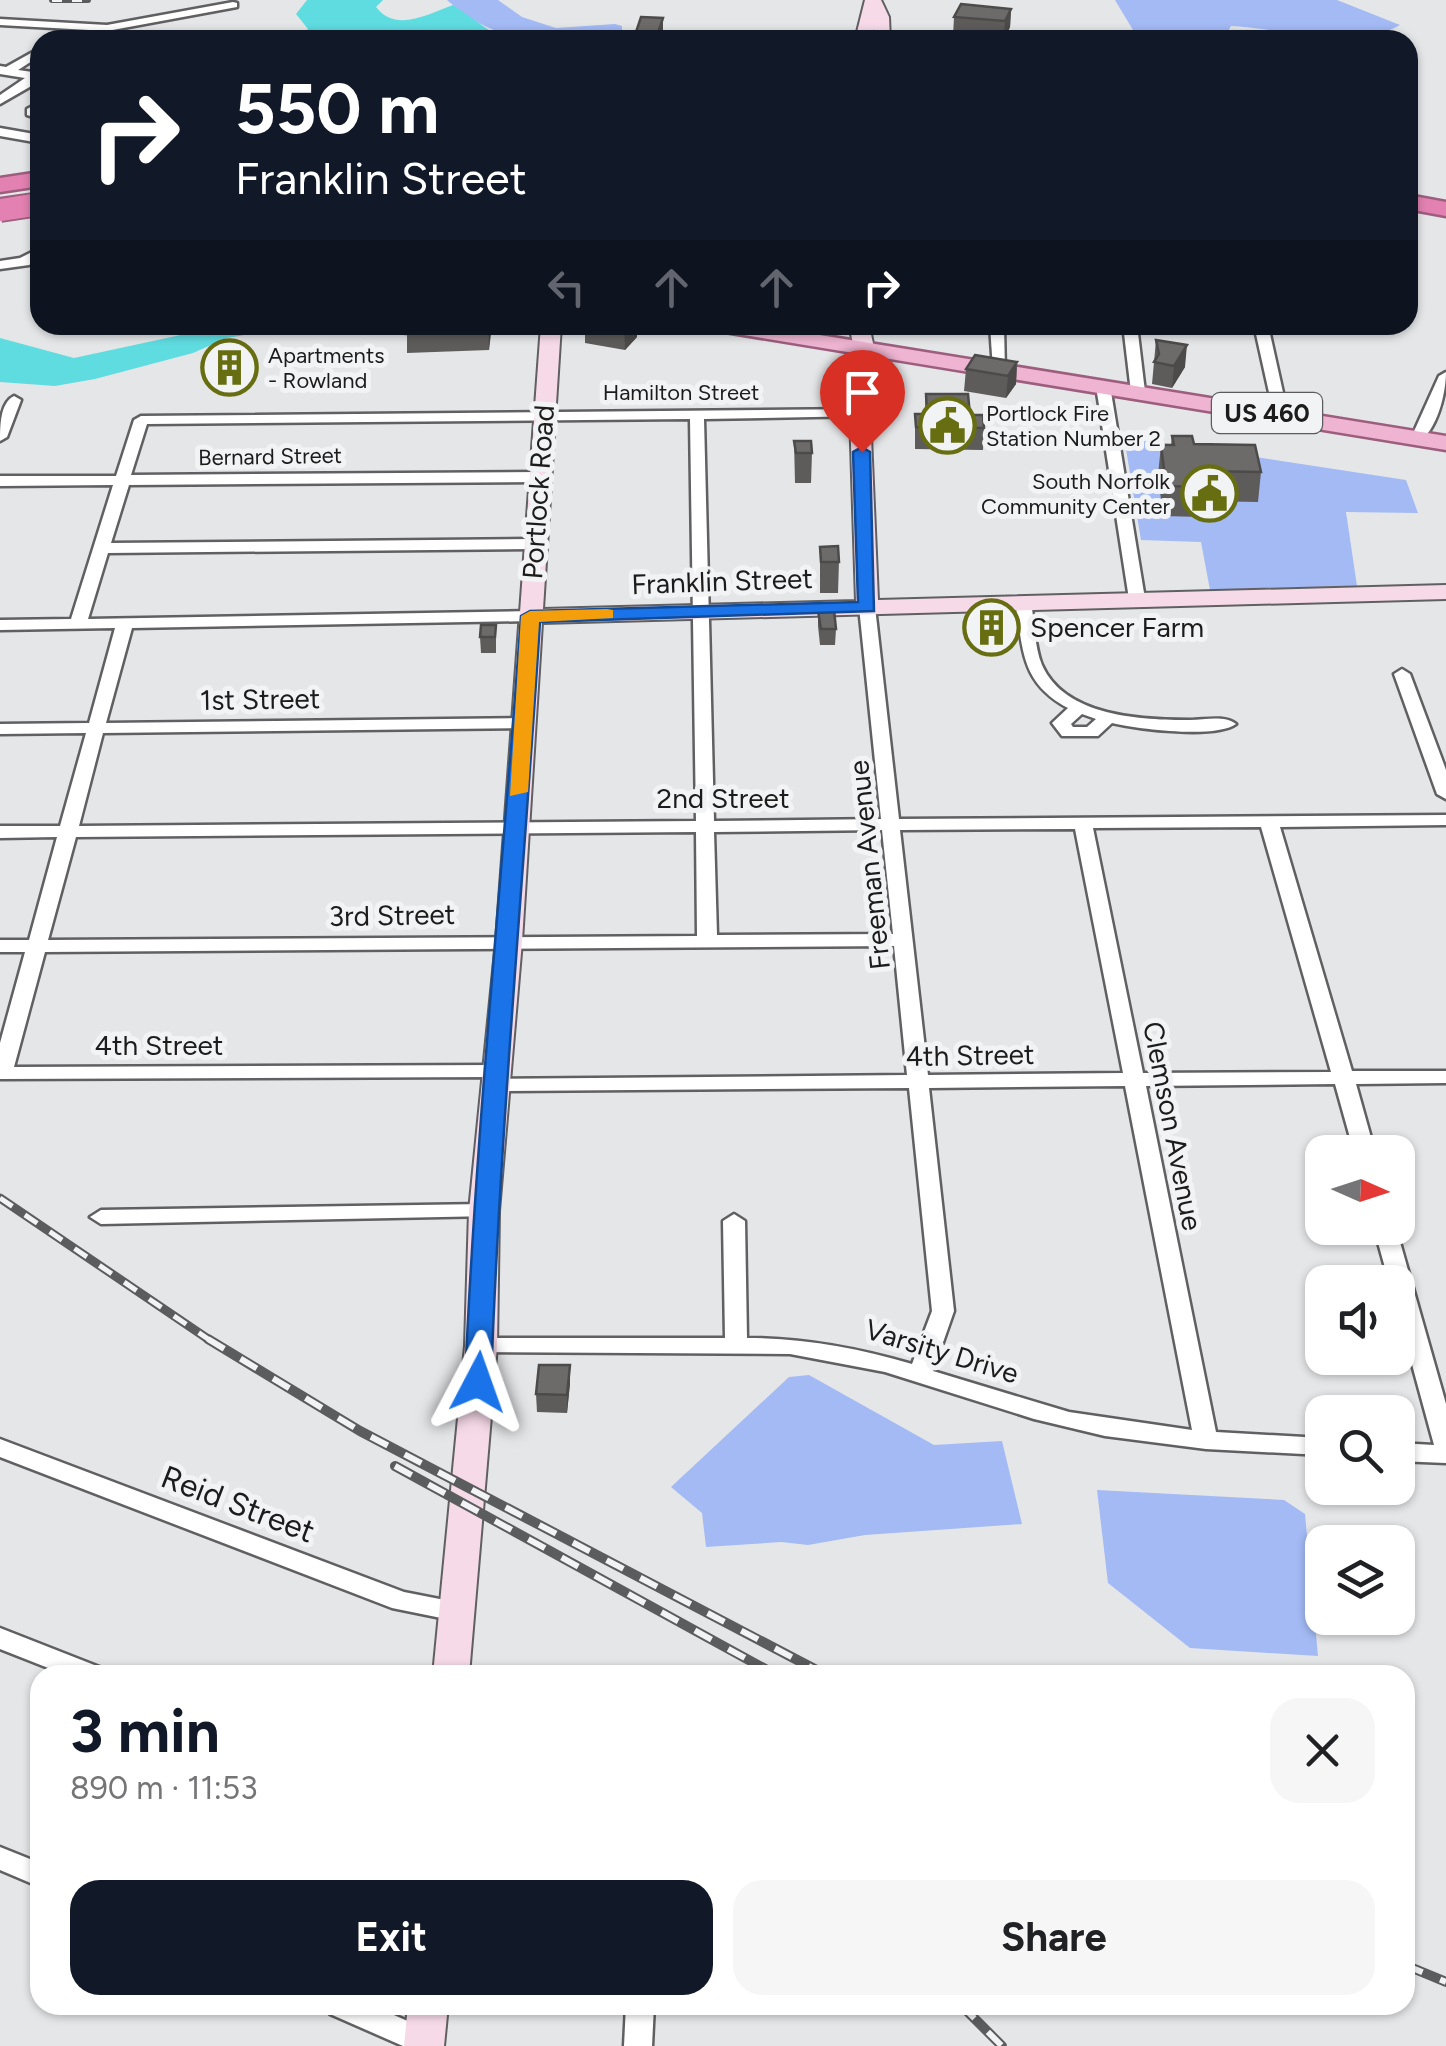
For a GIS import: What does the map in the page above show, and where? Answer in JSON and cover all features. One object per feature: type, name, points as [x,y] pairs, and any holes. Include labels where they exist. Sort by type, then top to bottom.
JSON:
[{"type":"highway","points":[[0,185],[30,180]]},
{"type":"highway","points":[[1418,188],[1446,192]]},
{"type":"highway","points":[[1418,204],[1446,208]]},
{"type":"highway","points":[[0,209],[30,205]]},
{"type":"main road","points":[[866,30],[873,0]]},
{"type":"main road","points":[[873,0],[881,17],[882,30]]},
{"type":"main road","points":[[0,209],[30,213]]},
{"type":"main road","name":"Portlock Road","points":[[452,1665],[481,1346],[484,1210],[509,941],[550,335]]},
{"type":"main road","name":"US 460","points":[[784,335],[1446,443]]},
{"type":"main road","points":[[810,339],[840,335]]},
{"type":"main road","name":"Freeman Avenue","points":[[861,335],[864,348],[860,413],[867,607]]},
{"type":"main road","name":"Freeman Avenue","points":[[864,348],[871,335]]},
{"type":"main road","name":"Franklin Street","points":[[530,616],[1446,592]]},
{"type":"street","points":[[0,22],[113,28],[233,6]]},
{"type":"street","points":[[73,30],[79,26]]},
{"type":"street","points":[[4,71],[30,57]]},
{"type":"street","points":[[4,71],[30,75]]},
{"type":"street","points":[[0,100],[30,81]]},
{"type":"street","points":[[0,132],[30,137]]},
{"type":"street","points":[[0,264],[30,258]]},
{"type":"street","points":[[998,335],[1000,370]]},
{"type":"street","points":[[1131,335],[1138,392]]},
{"type":"street","points":[[1263,335],[1281,415]]},
{"type":"street","points":[[1418,438],[1446,376]]},
{"type":"street","points":[[1103,386],[1137,599]]},
{"type":"street","points":[[0,436],[14,400]]},
{"type":"street","name":"Hamilton Street","points":[[122,480],[142,420],[860,413]]},
{"type":"street","points":[[698,415],[706,938]]},
{"type":"street","name":"Bernard Street","points":[[0,481],[540,476]]},
{"type":"street","points":[[78,622],[122,480]]},
{"type":"street","points":[[100,548],[534,544]]},
{"type":"street","points":[[1023,602],[1039,677],[1079,708],[1178,726],[1228,724]]},
{"type":"street","name":"Freeman Avenue","points":[[867,607],[943,1311],[921,1372]]},
{"type":"street","name":"Franklin Street","points":[[0,624],[530,616]]},
{"type":"street","points":[[36,945],[99,729],[125,622]]},
{"type":"street","points":[[1402,674],[1446,794]]},
{"type":"street","points":[[1079,708],[1061,723],[1068,732],[1092,732],[1109,716]]},
{"type":"street","name":"1st Street","points":[[0,729],[521,723]]},
{"type":"street","name":"2nd Street","points":[[0,832],[1446,820]]},
{"type":"street","points":[[1270,822],[1359,1135]]},
{"type":"street","name":"Clemson Avenue","points":[[1084,824],[1206,1440]]},
{"type":"street","name":"3rd Street","points":[[0,946],[706,938],[905,940]]},
{"type":"street","name":"4th Street","points":[[36,945],[2,1073],[919,1084],[1446,1077]]},
{"type":"street","points":[[101,1217],[484,1210]]},
{"type":"street","points":[[734,1221],[736,1346]]},
{"type":"street","points":[[1391,1245],[1446,1446]]},
{"type":"street","name":"Varsity Drive","points":[[481,1346],[736,1346],[839,1352],[921,1372],[1035,1412],[1156,1437],[1305,1446]]},
{"type":"street","name":"Reid Street","points":[[0,1448],[401,1601],[456,1611]]},
{"type":"street","points":[[1415,1453],[1446,1454]]},
{"type":"street","points":[[0,1638],[68,1665]]},
{"type":"street","points":[[0,1858],[30,1872]]},
{"type":"street","points":[[373,2015],[426,2031]]},
{"type":"street","points":[[638,2046],[640,2015]]},
{"type":"shaded area","points":[[307,0],[383,0],[376,7],[384,15],[403,20],[453,5],[489,30],[307,30],[296,14]]},
{"type":"shaded area","points":[[447,0],[498,0],[522,17],[556,28],[615,24],[622,26],[622,30],[495,30],[467,16]]},
{"type":"shaded area","points":[[1115,0],[1337,0],[1400,25],[1389,30],[1270,30],[1231,26],[1229,30],[1133,30]]},
{"type":"shaded area","points":[[181,335],[244,335],[95,379],[55,386],[0,382],[0,338],[74,358]]},
{"type":"shaded area","points":[[1124,437],[1406,480],[1418,513],[1346,512],[1357,586],[1210,590],[1201,542],[1141,540]]},
{"type":"shaded area","points":[[809,1375],[934,1445],[1002,1441],[1022,1524],[865,1535],[808,1545],[781,1542],[706,1547],[702,1513],[671,1487],[789,1377]]},
{"type":"shaded area","points":[[1097,1490],[1284,1500],[1305,1514],[1305,1635],[1316,1635],[1318,1656],[1190,1648],[1108,1583]]},
{"type":"building","points":[[961,4],[1011,9],[1005,21],[954,17]]},
{"type":"building","points":[[641,17],[663,18],[659,30],[637,30]]},
{"type":"building","points":[[1156,340],[1187,345],[1174,366],[1154,362],[1159,354]]},
{"type":"building","points":[[975,355],[1017,362],[1008,376],[966,369]]},
{"type":"building","points":[[926,394],[968,394],[970,415],[983,415],[984,428],[916,427],[915,414],[927,414]]},
{"type":"building","points":[[1172,436],[1192,436],[1194,444],[1255,445],[1261,472],[1201,471],[1205,487],[1166,486],[1161,445],[1174,445]]},
{"type":"building","points":[[794,441],[811,441],[812,453],[796,453]]},
{"type":"building","points":[[838,546],[839,562],[821,562],[820,547]]},
{"type":"building","points":[[983,603],[998,603],[999,619],[984,619]]},
{"type":"building","points":[[834,610],[836,629],[821,629],[818,611]]},
{"type":"building","points":[[481,625],[496,625],[495,637],[480,637]]},
{"type":"building","points":[[539,1365],[570,1365],[567,1395],[536,1394]]},
{"type":"railway","points":[[52,0],[88,0]]},
{"type":"railway","points":[[0,1198],[208,1339]]},
{"type":"railway","points":[[208,1339],[360,1431],[807,1665]]},
{"type":"railway","points":[[395,1466],[758,1665]]},
{"type":"railway","points":[[1415,1969],[1446,1982]]},
{"type":"railway","points":[[971,2015],[1002,2046]]},
{"type":"slow traffic","points":[[518,792],[530,616],[607,614]]},
{"type":"place","name":"Apartments - Rowland","points":[[229,368]]},
{"type":"place","name":"Portlock Fire Station Number 2","points":[[947,426]]},
{"type":"place","name":"South Norfolk Community Center","points":[[1209,494]]},
{"type":"place","name":"Spencer Farm","points":[[991,627]]},
{"type":"route","points":[[478,1382],[484,1210],[509,941],[530,616],[867,607],[862,452]]}]
